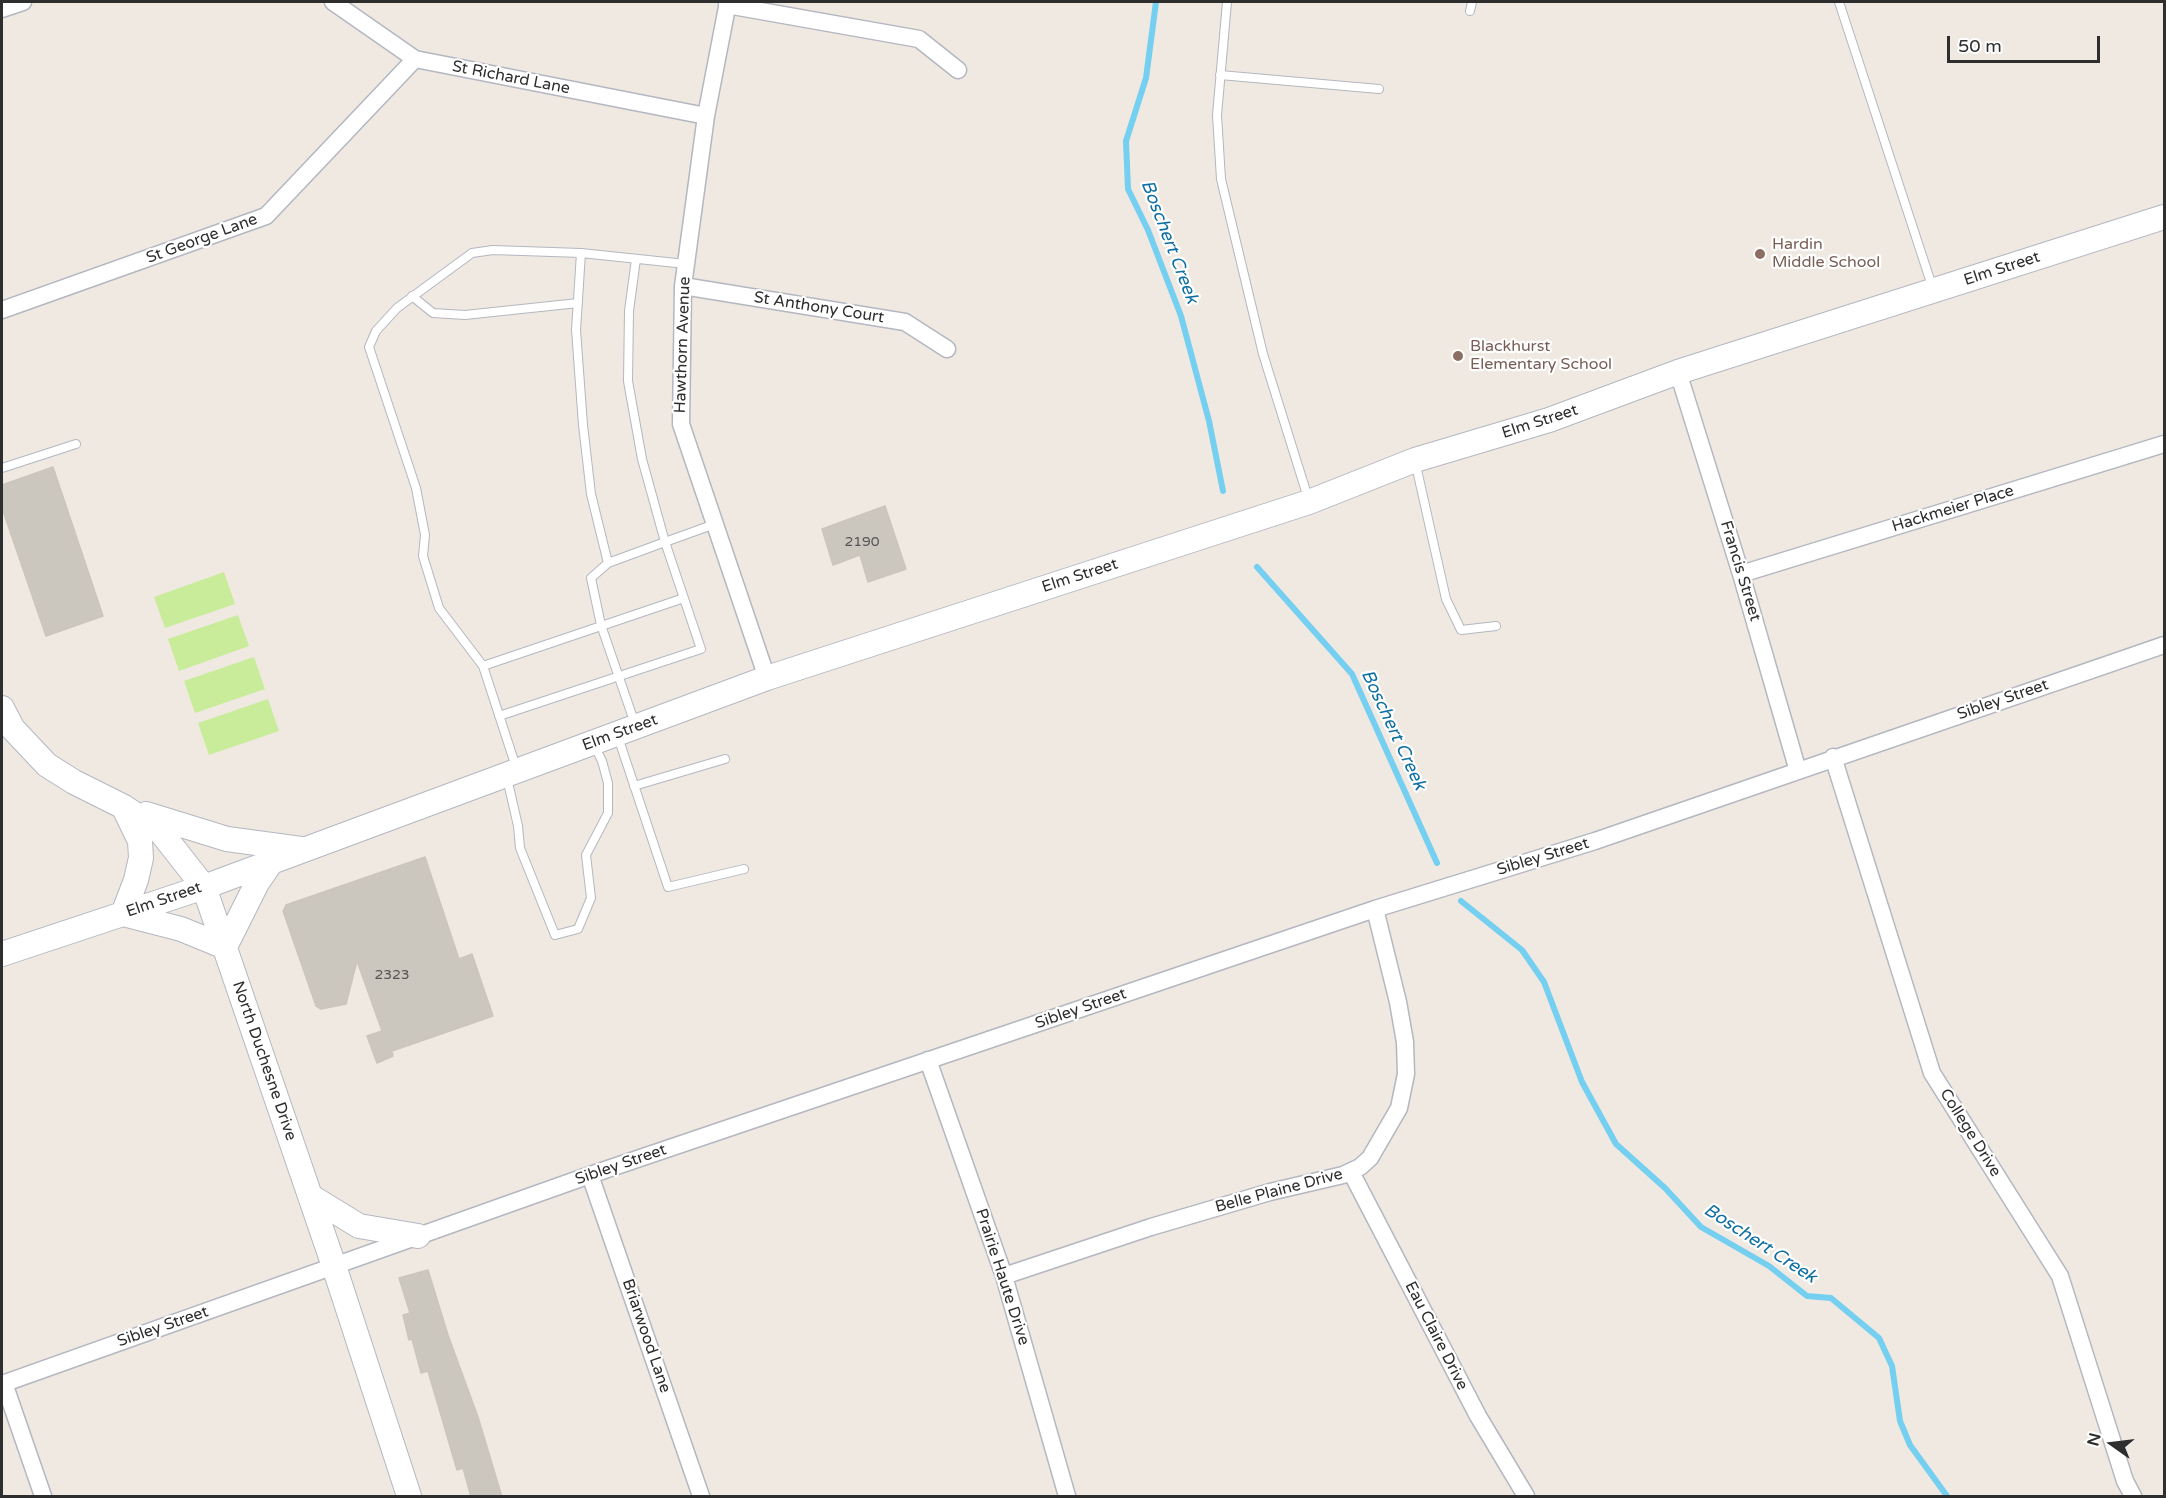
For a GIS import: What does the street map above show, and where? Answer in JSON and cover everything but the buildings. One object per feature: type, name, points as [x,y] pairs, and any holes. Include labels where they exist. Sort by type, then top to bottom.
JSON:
[{"type":"main road","name":"Elm Street","points":[[2,954],[304,850],[767,678],[1309,502],[1415,460],[1549,420],[1678,372],[2164,217]]},
{"type":"main road","name":"North Duchesne Drive","points":[[2,708],[13,729],[47,765],[74,783],[124,807],[160,831],[204,886],[334,1266],[409,1497]]},
{"type":"main road","points":[[124,807],[226,839],[304,850]]},
{"type":"main road","points":[[124,807],[140,841],[141,858],[136,880],[123,914],[181,929],[225,947],[257,883],[272,861]]},
{"type":"main road","points":[[310,1196],[358,1226],[418,1236]]},
{"type":"street","points":[[2,9],[23,2]]},
{"type":"street","name":"St Richard Lane","points":[[333,2],[415,59],[706,116]]},
{"type":"street","points":[[727,3],[919,39],[958,70]]},
{"type":"street","name":"Hawthorn Avenue","points":[[727,3],[706,116],[683,286],[681,424],[767,678]]},
{"type":"street","name":"St George Lane","points":[[2,310],[266,216],[415,59]]},
{"type":"street","name":"St Anthony Court","points":[[683,286],[905,322],[947,349]]},
{"type":"street","name":"Francis Street","points":[[1678,372],[1741,574],[1798,771]]},
{"type":"street","name":"Hackmeier Place","points":[[1741,574],[2164,444]]},
{"type":"street","name":"Sibley Street","points":[[3,1383],[591,1175],[1375,909],[1595,841],[1833,757],[2164,645]]},
{"type":"street","name":"College Drive","points":[[1833,757],[1932,1073],[2060,1276],[2133,1497]]},
{"type":"street","name":"Belle Plaine Drive","points":[[1004,1276],[1151,1227],[1351,1172],[1370,1158],[1390,1128],[1399,1108],[1406,1074],[1405,1042],[1398,1002],[1375,909]]},
{"type":"street","name":"Prairie Haute Drive","points":[[928,1060],[1004,1276],[1067,1497]]},
{"type":"street","name":"Eau Claire Drive","points":[[1351,1172],[1478,1416],[1526,1497]]},
{"type":"street","name":"Briarwood Lane","points":[[591,1175],[701,1497]]},
{"type":"street","points":[[3,1383],[43,1497]]},
{"type":"lane","points":[[1227,2],[1217,115],[1221,179],[1263,354],[1309,502]]},
{"type":"lane","points":[[1470,11],[1472,2]]},
{"type":"lane","points":[[1839,2],[1934,291]]},
{"type":"lane","points":[[1220,75],[1379,89]]},
{"type":"lane","points":[[592,743],[602,760],[608,783],[608,813],[586,855],[591,898],[586,913],[578,929],[555,935],[520,848],[512,772],[500,716],[483,666],[439,608],[423,556],[425,536],[416,488],[369,347],[376,331],[412,296],[472,254],[493,250],[581,253],[686,264]]},
{"type":"lane","points":[[581,253],[576,330],[583,425],[591,494],[608,563]]},
{"type":"lane","points":[[500,716],[701,649],[665,543],[642,459],[628,381],[629,311],[636,259]]},
{"type":"lane","points":[[412,296],[433,313],[465,315],[578,303]]},
{"type":"lane","points":[[2,468],[76,444]]},
{"type":"lane","points":[[1415,460],[1446,599],[1461,630],[1496,626]]},
{"type":"lane","points":[[715,524],[608,563],[591,578],[601,625],[618,676],[634,786],[668,887],[744,869]]},
{"type":"lane","points":[[483,666],[684,598]]},
{"type":"lane","points":[[634,786],[724,759]]},
{"type":"green space","points":[[224,572],[235,604],[165,628],[154,597]]},
{"type":"green space","points":[[238,615],[249,646],[179,671],[168,639]]},
{"type":"green space","points":[[254,657],[265,689],[195,713],[184,681]]},
{"type":"green space","points":[[268,699],[279,731],[209,755],[198,723]]},
{"type":"waterway","name":"Boschert Creek","points":[[1156,2],[1146,78],[1126,141],[1128,189],[1148,230],[1181,316],[1209,421],[1223,491]]},
{"type":"waterway","name":"Boschert Creek","points":[[1257,567],[1352,674],[1437,863]]},
{"type":"waterway","name":"Boschert Creek","points":[[1461,901],[1522,950],[1544,982],[1582,1082],[1616,1144],[1665,1188],[1701,1227],[1769,1266],[1807,1296],[1831,1298],[1879,1338],[1892,1366],[1900,1421],[1910,1445],[1947,1496]]},
{"type":"place","name":"Hardin Middle School","points":[[1760,254]]},
{"type":"place","name":"Blackhurst Elementary School","points":[[1458,356]]}]
